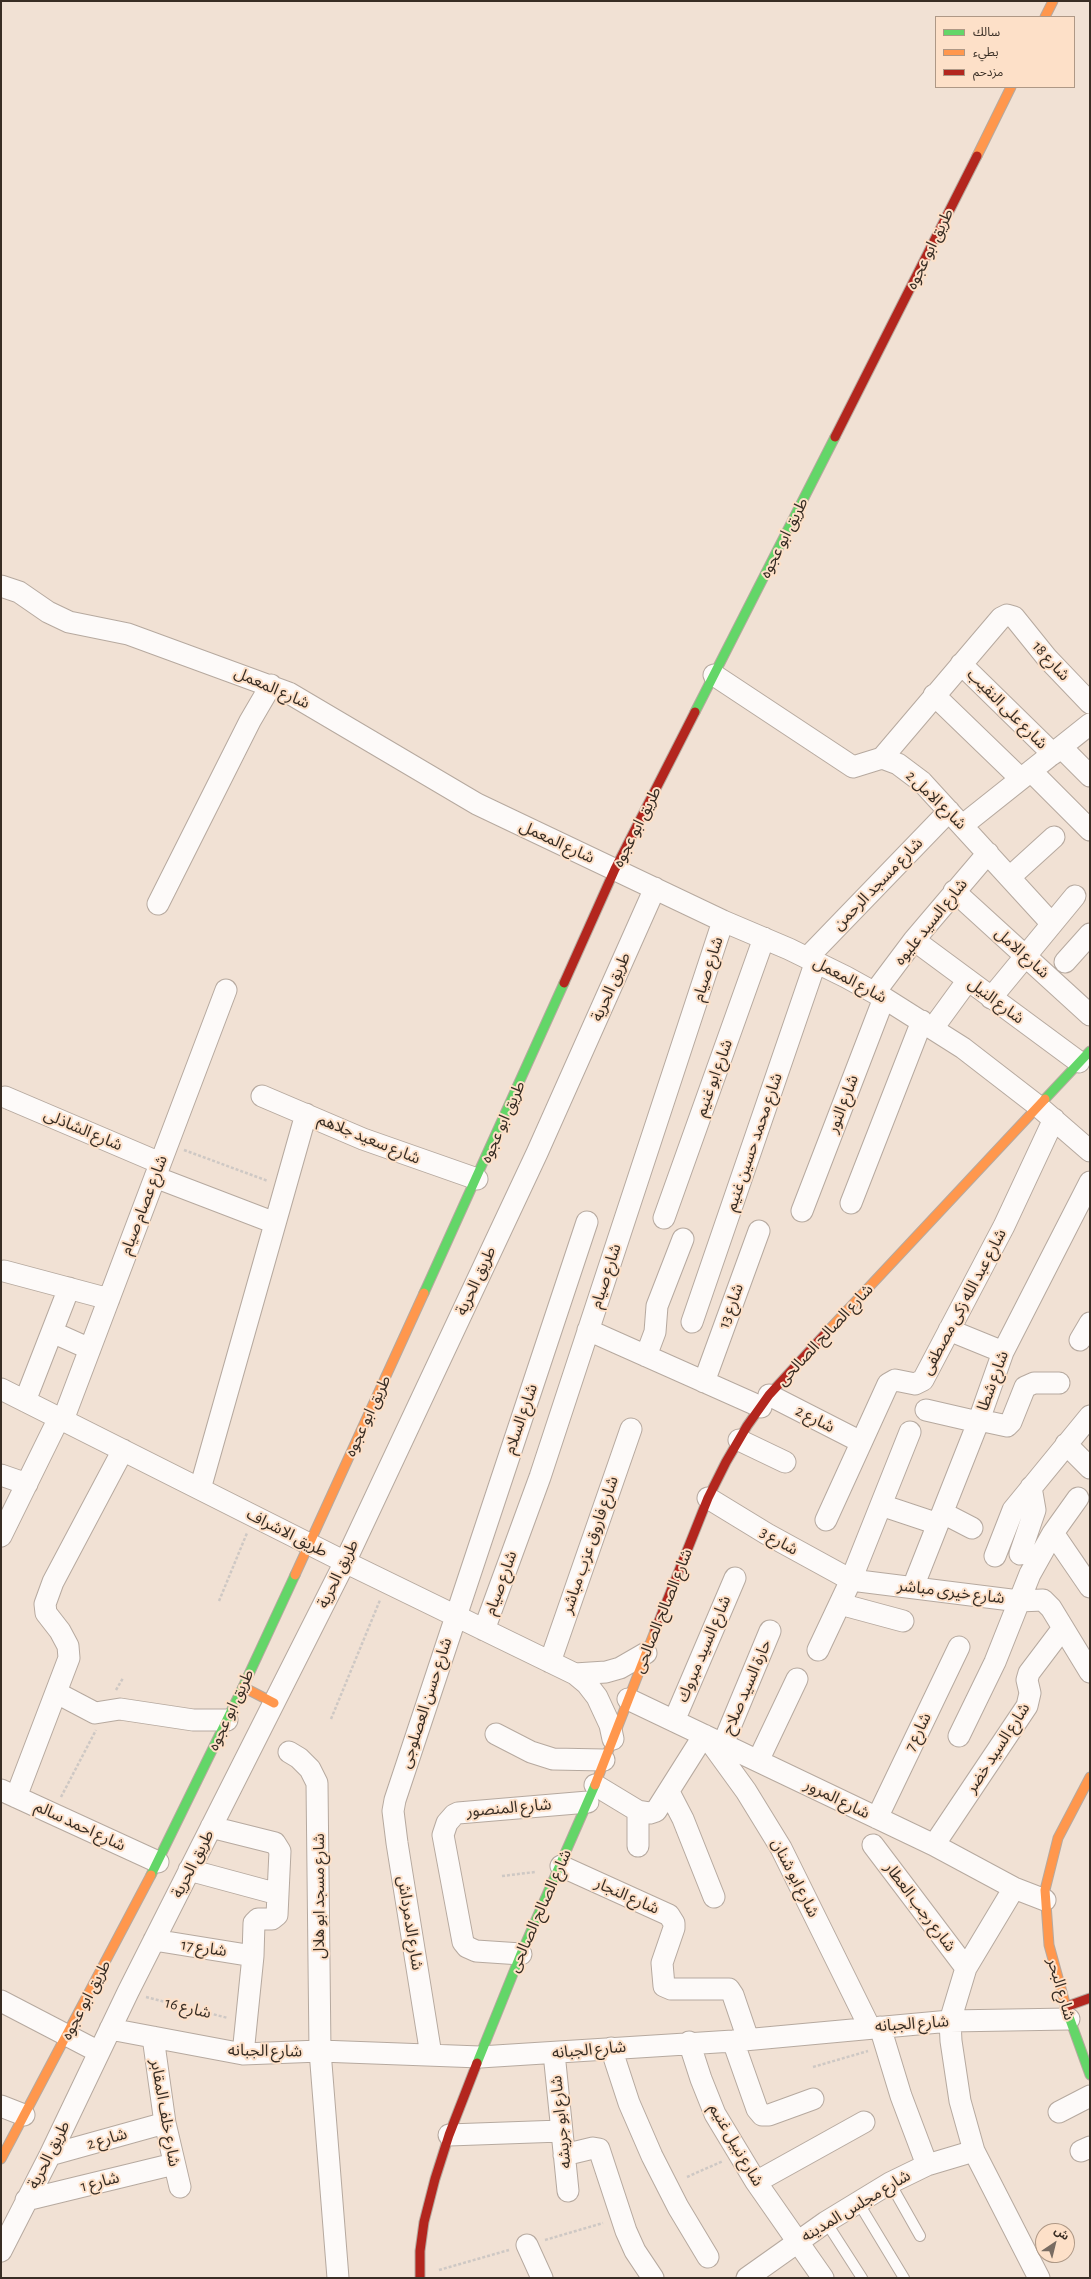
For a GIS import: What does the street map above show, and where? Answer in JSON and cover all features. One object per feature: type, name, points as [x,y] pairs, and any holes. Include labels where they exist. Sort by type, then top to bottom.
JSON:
[{"type":"street","points":[[1046,16],[1053,1]]},
{"type":"street","name":"طريق ابو عجوه","points":[[1,2159],[68,2036],[158,1862],[227,1720],[477,1179],[615,869],[893,325],[1011,88]]},
{"type":"street","name":"شارع المعمل","points":[[10,589],[48,612],[69,622],[128,634],[271,685],[308,703],[467,799],[724,921],[812,959],[880,995],[963,1048],[1046,1112],[1090,1151]]},
{"type":"street","name":"شارع 18","points":[[961,664],[1001,618],[1007,615],[1014,617],[1060,673],[1090,703]]},
{"type":"street","points":[[714,675],[853,767],[882,758],[961,664]]},
{"type":"street","name":"شارع على النقيب","points":[[961,664],[1057,750],[1090,776]]},
{"type":"street","points":[[158,904],[250,721],[271,685]]},
{"type":"street","points":[[934,695],[1090,830]]},
{"type":"street","name":"شارع مسجد الرحمن","points":[[812,959],[956,818],[1026,775],[1090,724]]},
{"type":"street","name":"شارع الامل 2","points":[[882,758],[898,764],[922,782],[1052,924]]},
{"type":"street","points":[[1010,877],[1054,837]]},
{"type":"street","name":"شارع السيد عليوه","points":[[880,995],[914,940],[954,891],[988,853]]},
{"type":"street","name":"طريق الحرية","points":[[1,2251],[50,2155],[128,1992],[345,1562],[537,1153],[654,888]]},
{"type":"street","name":"شارع الامل","points":[[954,891],[1090,1015]]},
{"type":"street","points":[[991,998],[1075,896]]},
{"type":"street","name":"شارع صيام","points":[[484,1630],[540,1477],[724,921]]},
{"type":"street","points":[[1065,962],[1090,934]]},
{"type":"street","name":"شارع ابو غنيم","points":[[664,1218],[764,938]]},
{"type":"street","name":"شارع النيل","points":[[914,940],[991,998],[1084,1057]]},
{"type":"street","name":"شارع محمد حسين غنيم","points":[[692,1322],[812,959]]},
{"type":"street","points":[[851,1204],[927,1024],[968,980]]},
{"type":"street","name":"شارع عصام صيام","points":[[1,1536],[7,1510],[27,1484],[61,1419],[90,1349],[226,990]]},
{"type":"street","name":"شارع النور","points":[[802,1211],[880,995]]},
{"type":"street","name":"شارع الصالح الصالحى","points":[[417,2277],[424,2222],[434,2179],[449,2135],[521,1954],[560,1868],[613,1740],[708,1498],[739,1440],[765,1401],[1046,1112],[1084,1057]]},
{"type":"street","name":"شارع سعيد جلاهم","points":[[262,1096],[306,1114],[328,1126],[477,1179]]},
{"type":"street","name":"شارع الشاذلى","points":[[5,1097],[158,1170],[275,1223]]},
{"type":"street","name":"شارع عبد الله زكى مصطفى","points":[[826,1520],[888,1384],[895,1380],[915,1384],[923,1380],[1004,1226],[1046,1112]]},
{"type":"street","points":[[200,1489],[306,1114]]},
{"type":"street","name":"شارع شطا","points":[[913,1587],[941,1519],[1003,1352],[1090,1182]]},
{"type":"street","name":"شارع السلام","points":[[455,1616],[587,1222]]},
{"type":"street","name":"شارع 13","points":[[704,1382],[758,1231]]},
{"type":"street","points":[[646,1356],[655,1332],[657,1306],[683,1239]]},
{"type":"street","points":[[4,1271],[109,1299]]},
{"type":"street","points":[[25,1401],[69,1288]]},
{"type":"street","points":[[1080,1340],[1090,1323]]},
{"type":"street","name":"شارع 2","points":[[588,1330],[704,1382],[765,1401],[861,1442]]},
{"type":"street","points":[[949,1330],[1003,1352]]},
{"type":"street","points":[[52,1332],[90,1349]]},
{"type":"street","points":[[926,1410],[1007,1426],[1025,1387],[1034,1383],[1059,1383]]},
{"type":"street","name":"طريق الاشراف","points":[[1,1389],[345,1562],[575,1674],[587,1684],[597,1696],[604,1710],[613,1740]]},
{"type":"street","points":[[995,1556],[1013,1510],[1090,1416]]},
{"type":"street","name":"شارع فاروق عزب مباشر","points":[[550,1662],[630,1429]]},
{"type":"street","points":[[818,1650],[851,1580],[910,1432]]},
{"type":"street","points":[[739,1440],[785,1462]]},
{"type":"street","points":[[1066,1444],[1090,1468]]},
{"type":"street","points":[[9,1793],[57,1692],[69,1658],[68,1646],[46,1613],[46,1604],[53,1582],[123,1450]]},
{"type":"street","points":[[1,1475],[27,1484]]},
{"type":"street","points":[[1020,1554],[1035,1510],[1031,1487]]},
{"type":"street","name":"شارع 3","points":[[708,1498],[767,1534],[851,1580]]},
{"type":"street","points":[[959,1736],[995,1662],[1030,1574],[1053,1533],[1078,1498]]},
{"type":"street","points":[[881,1505],[972,1528]]},
{"type":"street","points":[[1053,1533],[1090,1587]]},
{"type":"street","name":"شارع السيد مبروك","points":[[674,1721],[735,1578]]},
{"type":"street","name":"شارع خيرى مباشر","points":[[851,1580],[1020,1601],[1037,1599],[1048,1603],[1090,1672]]},
{"type":"street","points":[[840,1604],[903,1621]]},
{"type":"street","name":"شارع حسن العصلوجى","points":[[397,1790],[455,1616]]},
{"type":"street","name":"شارع السيد خضر","points":[[934,1845],[1027,1706],[1030,1693],[1027,1680],[1029,1673],[1063,1628]]},
{"type":"street","name":"حارة السيد صلاح","points":[[638,1811],[650,1814],[656,1811],[711,1738],[770,1631]]},
{"type":"street","name":"شارع 7","points":[[877,1818],[959,1647]]},
{"type":"street","name":"طريق الاشراف","points":[[575,1674],[606,1672],[620,1668],[646,1653]]},
{"type":"street","points":[[758,1761],[797,1679]]},
{"type":"street","points":[[242,1687],[274,1703]]},
{"type":"street","points":[[57,1692],[95,1713],[120,1709],[193,1720],[227,1720]]},
{"type":"street","name":"شارع المرور","points":[[628,1699],[934,1845],[1014,1888],[1045,1900]]},
{"type":"street","points":[[496,1734],[531,1752],[553,1759],[604,1760]]},
{"type":"street","name":"شارع ابو شنان","points":[[711,1738],[778,1843],[879,2033],[927,2165]]},
{"type":"street","name":"شارع مسجد ابو هلال","points":[[289,1752],[300,1758],[310,1769],[317,1783],[320,2051],[338,2278]]},
{"type":"street","name":"شارع البحر","points":[[1090,1777],[1058,1838],[1046,1883],[1045,1900],[1049,1945],[1067,2013],[1090,2075]]},
{"type":"street","name":"شارع الدمرداش","points":[[397,1790],[393,1811],[397,1843],[431,2055]]},
{"type":"street","points":[[669,1792],[682,1819],[714,1897]]},
{"type":"street","name":"شارع احمد سالم","points":[[9,1793],[158,1862]]},
{"type":"street","points":[[591,1794],[638,1811],[638,1846]]},
{"type":"street","name":"شارع المنصور","points":[[521,1954],[471,1950],[463,1942],[443,1835],[447,1823],[454,1815],[458,1813],[591,1794]]},
{"type":"street","points":[[211,1827],[272,1842],[278,1845],[280,1851],[278,1904],[272,1919],[259,1919],[255,1922],[243,2054]]},
{"type":"street","name":"شارع رجب العطار","points":[[873,1845],[966,1968]]},
{"type":"street","name":"شارع النجار","points":[[560,1868],[669,1915],[674,1923],[674,1928],[662,1963],[664,1986],[671,1989],[729,1989],[733,1995],[740,2040]]},
{"type":"street","points":[[189,1870],[278,1904]]},
{"type":"street","points":[[1014,1888],[966,1968],[950,2021],[951,2041],[960,2101],[974,2151],[1039,2278]]},
{"type":"street","name":"شارع 17","points":[[154,1940],[253,1956]]},
{"type":"street","points":[[1067,2013],[1090,1998]]},
{"type":"street","points":[[1,2001],[99,2052]]},
{"type":"street","name":"شارع الجبانه","points":[[110,2029],[243,2054],[320,2051],[480,2057],[554,2053],[690,2042],[879,2033],[950,2021],[1067,2013]]},
{"type":"street","name":"شارع خلف المقابر","points":[[153,2037],[165,2124],[180,2187]]},
{"type":"street","points":[[740,2040],[757,2109],[762,2115],[769,2115],[813,2099]]},
{"type":"street","name":"شارع نبيل غنيم","points":[[690,2042],[701,2079],[715,2114],[756,2182],[823,2278]]},
{"type":"street","points":[[611,2048],[629,2103],[652,2156],[678,2207],[708,2257]]},
{"type":"street","name":"شارع ابو جريشه","points":[[554,2053],[568,2191]]},
{"type":"street","points":[[1059,2112],[1090,2096]]},
{"type":"street","points":[[1,2106],[24,2115]]},
{"type":"street","points":[[756,2182],[864,2122]]},
{"type":"street","name":"شارع 2","points":[[50,2155],[165,2124]]},
{"type":"street","points":[[449,2135],[561,2131]]},
{"type":"street","points":[[564,2155],[593,2148],[599,2149],[626,2231],[635,2251],[654,2278]]},
{"type":"street","name":"شارع مجلس المدينه","points":[[760,2274],[798,2241],[890,2183],[927,2165],[974,2151]]},
{"type":"street","name":"شارع 1","points":[[26,2200],[174,2164]]},
{"type":"street","points":[[527,2245],[542,2278]]},
{"type":"lane","points":[[890,2183],[920,2236]]},
{"type":"lane","points":[[858,2202],[904,2278]]},
{"type":"lane","points":[[826,2222],[862,2278]]},
{"type":"path","points":[[168,1144],[285,1188]]},
{"type":"path","points":[[220,1601],[253,1516]]},
{"type":"path","points":[[331,1719],[387,1582]]},
{"type":"path","points":[[53,1814],[123,1678]]},
{"type":"path","points":[[502,1876],[560,1868]]},
{"type":"path","name":"شارع 16","points":[[128,1992],[247,2023]]},
{"type":"path","points":[[813,2067],[879,2033]]},
{"type":"path","points":[[687,2177],[738,2154]]},
{"type":"traffic: fast","points":[[695,712],[835,437]]},
{"type":"traffic: fast","points":[[424,1293],[564,983]]},
{"type":"traffic: fast","points":[[1045,1099],[1090,1051]]},
{"type":"traffic: fast","points":[[151,1875],[243,1687],[295,1575]]},
{"type":"traffic: fast","points":[[477,2063],[521,1954],[595,1785]]},
{"type":"traffic: fast","points":[[1068,2014],[1090,2075]]},
{"type":"traffic: slow","points":[[1046,16],[1053,1]]},
{"type":"traffic: slow","points":[[977,156],[1011,88]]},
{"type":"traffic: slow","points":[[826,1333],[1045,1099]]},
{"type":"traffic: slow","points":[[295,1575],[424,1293]]},
{"type":"traffic: slow","points":[[595,1785],[655,1631]]},
{"type":"traffic: slow","points":[[243,1687],[274,1703]]},
{"type":"traffic: slow","points":[[1068,2014],[1049,1945],[1045,1890],[1058,1838],[1090,1777]]},
{"type":"traffic: slow","points":[[1,2159],[151,1875]]},
{"type":"traffic: jam","points":[[835,437],[977,156]]},
{"type":"traffic: jam","points":[[564,983],[615,869],[695,712]]},
{"type":"traffic: jam","points":[[655,1631],[708,1498],[726,1462],[747,1426],[769,1395],[826,1333]]},
{"type":"traffic: jam","points":[[1065,2007],[1090,1998]]},
{"type":"traffic: jam","points":[[420,2278],[420,2251],[424,2222],[435,2179],[449,2135],[477,2063]]}]
